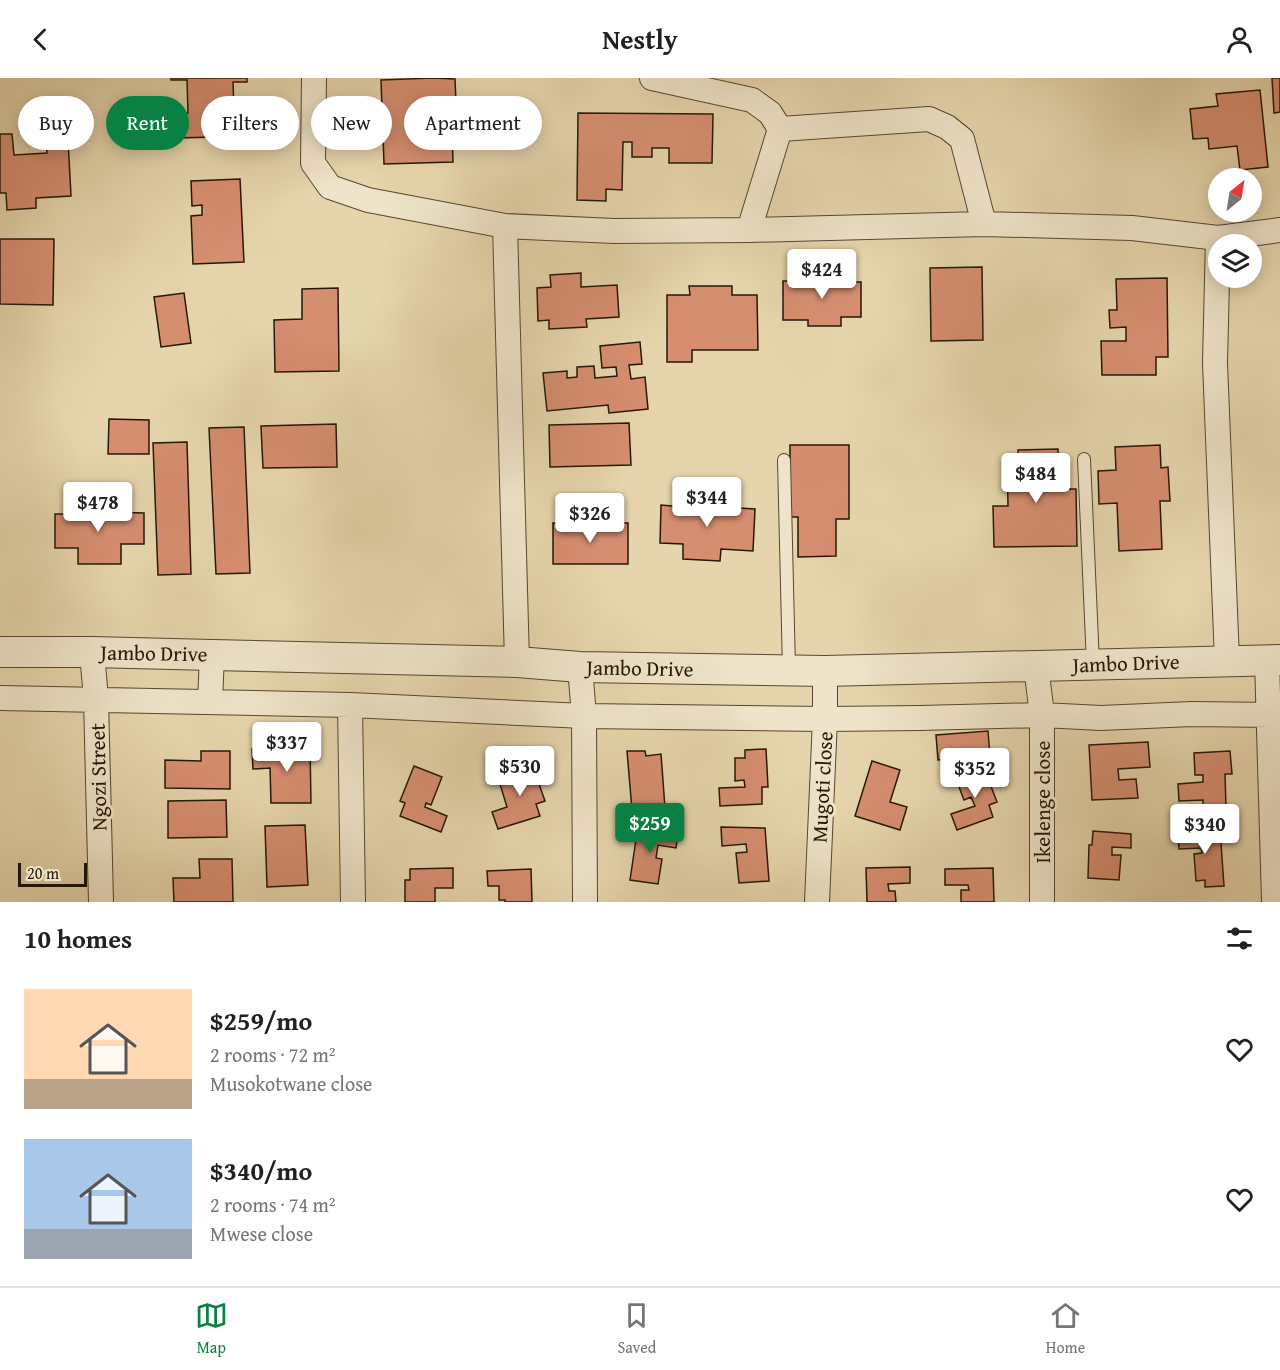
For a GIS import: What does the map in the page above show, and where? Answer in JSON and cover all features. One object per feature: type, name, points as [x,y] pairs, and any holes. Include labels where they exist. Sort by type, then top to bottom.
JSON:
[{"type":"street","points":[[314,78],[314,164],[330,187],[368,200],[505,226],[614,231],[984,224],[1132,228],[1208,236]]},
{"type":"street","points":[[652,78],[752,100],[770,113],[780,129],[749,230]]},
{"type":"street","points":[[780,129],[929,119],[947,127],[962,139],[984,224]]},
{"type":"street","points":[[505,226],[517,662]]},
{"type":"street","points":[[1245,234],[1280,230]]},
{"type":"street","points":[[1217,288],[1215,363],[1227,660]]},
{"type":"street","name":"Jambo Drive","points":[[0,652],[517,662],[580,666],[789,671],[1273,660]]},
{"type":"street","name":"Ngozi Street","points":[[92,652],[96,699],[101,902]]},
{"type":"street","points":[[210,702],[212,655]]},
{"type":"street","points":[[1273,660],[1274,902]]},
{"type":"street","points":[[580,666],[584,716],[585,902]]},
{"type":"street","name":"Ikelenge close","points":[[1036,666],[1041,715],[1042,902]]},
{"type":"street","name":"Mugoti close","points":[[817,902],[825,671]]},
{"type":"street","points":[[0,698],[350,705],[584,716],[825,719],[1041,715],[1101,718],[1192,714],[1274,715]]},
{"type":"street","points":[[350,705],[353,902]]},
{"type":"lane","points":[[1083,459],[1093,664]]},
{"type":"lane","points":[[784,460],[789,671]]},
{"type":"building","points":[[171,78],[247,78],[247,82],[233,82],[234,96],[201,96],[201,137],[189,138],[187,80],[171,80]]},
{"type":"building","points":[[1272,78],[1280,78],[1280,112],[1274,113]]},
{"type":"building","points":[[455,79],[456,96],[404,96],[404,150],[453,150],[453,162],[384,164],[384,150],[392,150],[392,96],[382,96],[381,80]]},
{"type":"building","points":[[1260,90],[1268,167],[1240,168],[1237,146],[1209,149],[1208,138],[1193,139],[1190,109],[1218,106],[1216,94]]},
{"type":"building","points":[[578,113],[713,114],[712,163],[669,163],[669,148],[652,148],[652,157],[632,157],[632,142],[623,142],[622,190],[606,189],[606,201],[577,200]]},
{"type":"building","points":[[0,134],[12,134],[14,155],[47,153],[47,150],[69,150],[71,196],[36,198],[36,208],[7,210],[6,193],[0,193]]},
{"type":"building","points":[[240,179],[244,262],[193,264],[191,216],[202,215],[202,205],[192,206],[191,181]]},
{"type":"building","points":[[0,239],[54,239],[53,305],[0,304]]},
{"type":"building","points":[[982,267],[983,340],[931,341],[930,268]]},
{"type":"building","points":[[811,272],[842,272],[842,282],[861,282],[861,317],[841,317],[841,326],[808,326],[808,320],[783,320],[783,281],[811,281]]},
{"type":"building","points":[[581,273],[581,287],[617,285],[619,317],[586,319],[587,327],[549,329],[549,320],[538,321],[537,288],[551,287],[550,275]]},
{"type":"building","points":[[1167,278],[1168,357],[1156,357],[1156,375],[1102,375],[1101,341],[1126,341],[1126,327],[1110,328],[1109,310],[1117,310],[1116,279]]},
{"type":"building","points":[[689,286],[732,286],[732,295],[757,295],[758,350],[692,350],[692,362],[667,362],[667,295],[690,295]]},
{"type":"building","points":[[338,288],[339,371],[275,372],[274,320],[302,319],[302,289]]},
{"type":"building","points":[[184,293],[191,343],[161,347],[154,297]]},
{"type":"building","points":[[640,342],[642,364],[629,365],[631,379],[645,377],[648,409],[609,413],[608,405],[547,411],[543,373],[567,371],[567,378],[577,377],[577,367],[594,366],[595,378],[617,376],[616,367],[602,368],[600,346]]},
{"type":"building","points":[[109,419],[149,420],[149,454],[108,454]]},
{"type":"building","points":[[629,423],[631,465],[550,467],[549,425]]},
{"type":"building","points":[[336,424],[337,467],[263,468],[261,426]]},
{"type":"building","points":[[244,427],[250,573],[216,574],[209,428]]},
{"type":"building","points":[[187,442],[191,574],[158,575],[153,443]]},
{"type":"building","points":[[790,445],[849,445],[849,519],[836,519],[836,556],[798,557],[798,517],[790,517]]},
{"type":"building","points":[[1160,445],[1161,468],[1168,467],[1170,501],[1160,501],[1162,549],[1119,551],[1117,503],[1099,504],[1098,471],[1116,470],[1115,447]]},
{"type":"building","points":[[1058,449],[1059,489],[1076,489],[1077,546],[994,547],[993,506],[1008,506],[1007,459],[1018,459],[1018,450]]},
{"type":"building","points":[[684,496],[722,497],[721,507],[755,509],[753,551],[721,549],[720,561],[683,559],[683,544],[660,543],[661,505],[684,507]]},
{"type":"building","points":[[75,504],[105,504],[105,512],[144,513],[144,544],[121,544],[121,564],[78,564],[78,548],[55,548],[55,514],[75,514]]},
{"type":"building","points":[[553,523],[628,523],[628,564],[553,564]]},
{"type":"building","points":[[988,731],[990,756],[938,760],[936,735]]},
{"type":"building","points":[[1148,742],[1150,767],[1118,769],[1119,780],[1136,779],[1138,798],[1092,800],[1089,745]]},
{"type":"building","points":[[310,747],[311,803],[271,803],[270,768],[253,769],[252,749]]},
{"type":"building","points":[[766,749],[768,787],[762,787],[762,804],[720,806],[719,788],[745,787],[744,780],[735,781],[735,758],[745,758],[745,750]]},
{"type":"building","points":[[201,751],[230,751],[230,789],[165,788],[165,760],[201,761]]},
{"type":"building","points":[[627,751],[645,751],[646,756],[661,754],[665,808],[632,810]]},
{"type":"building","points":[[1230,751],[1232,774],[1225,774],[1226,808],[1203,809],[1203,800],[1179,801],[1178,784],[1203,782],[1203,775],[1195,775],[1194,753]]},
{"type":"building","points":[[531,761],[545,801],[536,804],[540,816],[498,829],[492,812],[507,807],[499,781],[515,776],[512,768]]},
{"type":"building","points":[[872,761],[900,770],[890,802],[907,807],[900,830],[855,816]]},
{"type":"building","points":[[414,766],[442,777],[431,805],[426,803],[425,807],[447,816],[441,832],[400,816],[405,803],[400,801]]},
{"type":"building","points":[[984,768],[997,802],[989,805],[993,817],[957,830],[951,814],[975,806],[971,797],[964,800],[956,779]]},
{"type":"building","points":[[226,800],[227,837],[168,838],[168,801]]},
{"type":"building","points":[[305,825],[308,885],[267,887],[265,826]]},
{"type":"building","points":[[638,826],[678,833],[676,848],[658,845],[656,858],[662,859],[658,884],[630,880]]},
{"type":"building","points":[[721,827],[765,828],[769,881],[739,883],[736,853],[747,852],[746,844],[722,846]]},
{"type":"building","points":[[1220,829],[1224,886],[1205,887],[1205,880],[1196,881],[1194,854],[1202,853],[1201,848],[1179,849],[1178,831]]},
{"type":"building","points":[[1093,831],[1131,834],[1131,848],[1112,847],[1112,855],[1121,855],[1119,880],[1088,878],[1089,845],[1092,845]]},
{"type":"building","points":[[199,859],[232,859],[233,902],[174,902],[173,878],[200,878]]},
{"type":"building","points":[[910,867],[910,883],[888,884],[889,891],[895,891],[896,902],[867,902],[866,868]]},
{"type":"building","points":[[453,868],[453,888],[435,888],[435,902],[405,902],[405,880],[410,880],[410,869]]},
{"type":"building","points":[[993,868],[994,902],[961,902],[961,890],[969,890],[968,885],[945,885],[945,869]]},
{"type":"building","points":[[531,869],[532,902],[499,900],[499,886],[488,886],[487,871]]}]
